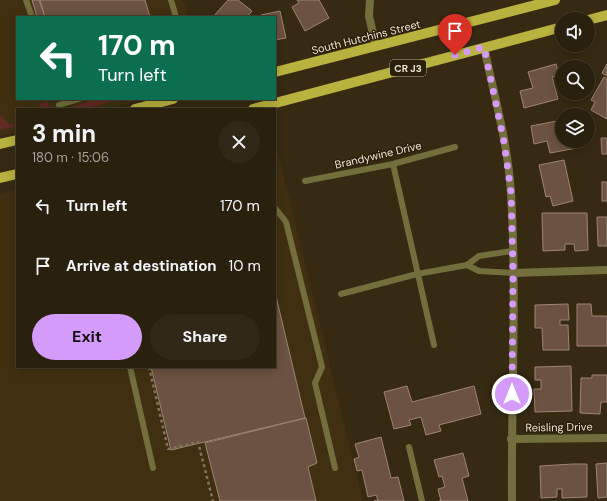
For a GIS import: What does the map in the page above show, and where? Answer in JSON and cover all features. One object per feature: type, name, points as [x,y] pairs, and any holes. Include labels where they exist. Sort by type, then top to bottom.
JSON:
[{"type":"main road","name":"South Hutchins Street","points":[[276,72],[556,0]]},
{"type":"main road","points":[[595,18],[607,15]]},
{"type":"main road","name":"CR J3","points":[[257,108],[555,29]]},
{"type":"main road","points":[[139,108],[169,100]]},
{"type":"main road","points":[[0,144],[16,140]]},
{"type":"main road","points":[[0,178],[16,174]]},
{"type":"street","points":[[370,0],[369,16],[376,47]]},
{"type":"street","points":[[484,47],[504,142],[511,192],[513,273],[512,501]]},
{"type":"street","points":[[513,273],[607,270]]},
{"type":"street","name":"Reisling Drive","points":[[512,439],[607,438]]},
{"type":"lane","points":[[26,0],[32,16]]},
{"type":"lane","points":[[171,0],[176,16]]},
{"type":"lane","points":[[59,104],[75,100]]},
{"type":"lane","name":"Brandywine Drive","points":[[305,181],[393,164],[455,147]]},
{"type":"lane","points":[[393,164],[434,345]]},
{"type":"lane","points":[[276,209],[286,222],[322,367],[315,383],[335,468]]},
{"type":"lane","points":[[341,294],[417,274],[467,265],[479,256],[512,251]]},
{"type":"lane","points":[[467,265],[479,271],[513,273]]},
{"type":"lane","points":[[130,368],[153,468]]},
{"type":"lane","points":[[409,447],[422,501]]},
{"type":"path","points":[[149,368],[168,449],[198,442],[213,501]]},
{"type":"shaded area","points":[[0,0],[183,0],[189,16],[16,16],[16,100],[139,100],[108,108],[16,108],[16,132],[0,136]]},
{"type":"shaded area","points":[[94,100],[117,100],[87,108],[71,108]]},
{"type":"shaded area","points":[[47,101],[50,108],[42,108],[39,104]]},
{"type":"shaded area","points":[[0,115],[10,125],[16,123],[16,126],[0,130]]},
{"type":"shaded area","points":[[276,144],[363,501],[0,501],[0,194],[16,189],[16,368],[276,368]]},
{"type":"building","points":[[32,0],[39,0],[45,16],[37,16]]},
{"type":"building","points":[[40,0],[145,0],[150,16],[45,16]]},
{"type":"building","points":[[228,0],[238,0],[252,11],[248,16],[214,16]]},
{"type":"building","points":[[297,0],[319,0],[329,18],[305,31],[292,7],[299,3]]},
{"type":"building","points":[[280,11],[286,38],[276,40],[276,16],[261,15]]},
{"type":"building","points":[[555,64],[555,76],[552,77],[555,88],[555,100],[524,108],[520,91],[533,88],[528,72]]},
{"type":"building","points":[[607,64],[607,76],[602,73]]},
{"type":"building","points":[[604,77],[607,79],[607,119],[595,112],[595,108],[592,108],[595,102],[591,100],[595,100],[595,93]]},
{"type":"building","points":[[555,121],[555,148],[577,148],[550,153],[547,141],[534,144],[531,126]]},
{"type":"building","points":[[601,138],[607,138],[607,154],[602,154]]},
{"type":"building","points":[[564,160],[573,201],[553,206],[550,196],[546,197],[539,165]]},
{"type":"building","points":[[602,182],[607,182],[607,201],[602,201]]},
{"type":"building","points":[[542,213],[587,213],[588,250],[575,251],[574,244],[565,244],[565,250],[543,251]]},
{"type":"building","points":[[597,217],[607,217],[607,246],[598,246]]},
{"type":"building","points":[[276,296],[305,418],[171,450],[151,368],[276,368]]},
{"type":"building","points":[[568,304],[569,320],[560,320],[560,325],[568,325],[569,350],[543,350],[542,328],[535,328],[535,305]]},
{"type":"building","points":[[577,304],[591,304],[592,316],[607,316],[607,346],[577,346]]},
{"type":"building","points":[[571,366],[572,411],[535,412],[534,389],[541,389],[541,380],[535,380],[535,367]]},
{"type":"building","points":[[592,375],[607,375],[607,402],[601,402],[600,414],[580,413],[581,378],[592,378]]},
{"type":"building","points":[[407,386],[412,402],[474,386],[481,414],[439,425],[441,431],[426,435],[421,417],[409,420],[411,425],[394,429],[384,392]]},
{"type":"building","points":[[306,418],[317,463],[308,467],[316,501],[220,501],[205,443]]},
{"type":"building","points":[[381,437],[391,478],[398,477],[404,501],[374,501],[378,500],[376,495],[368,497],[362,470],[357,471],[354,459],[359,457],[355,444]]},
{"type":"building","points":[[463,453],[469,476],[462,478],[468,501],[441,501],[438,489],[445,487],[442,476],[439,477],[434,460]]},
{"type":"building","points":[[607,463],[607,497],[598,498],[596,464]]},
{"type":"building","points":[[587,464],[587,497],[562,498],[562,489],[557,489],[557,497],[541,498],[540,466]]},
{"type":"route","points":[[455,55],[484,47],[504,142],[511,192],[513,273],[512,394]]}]
